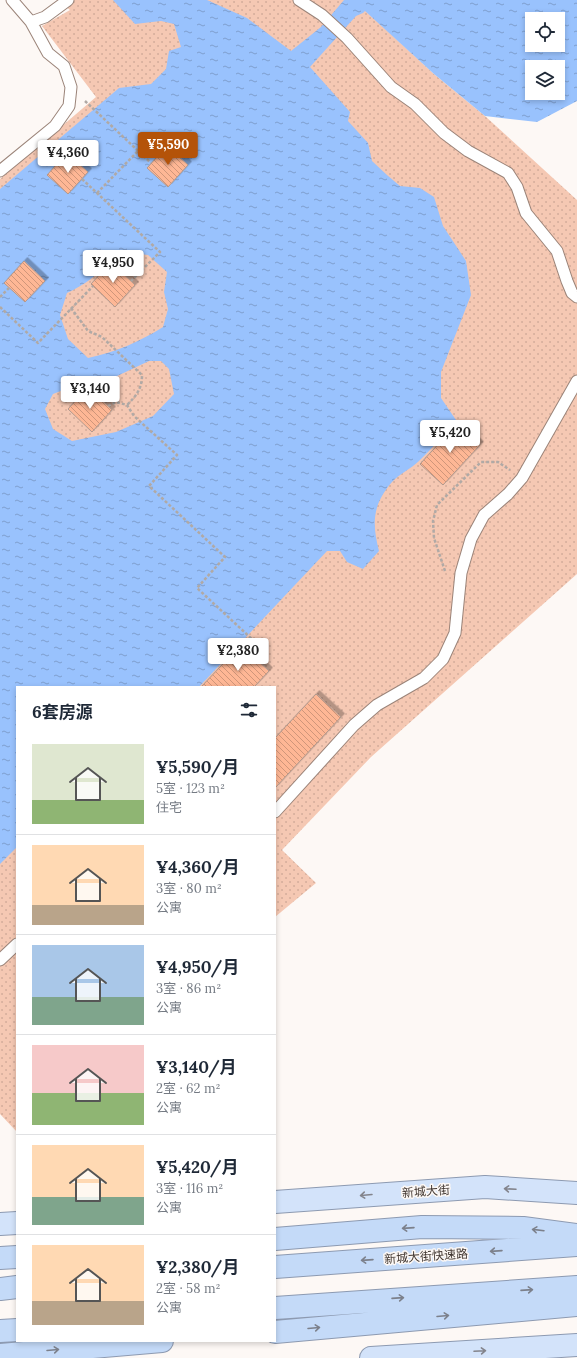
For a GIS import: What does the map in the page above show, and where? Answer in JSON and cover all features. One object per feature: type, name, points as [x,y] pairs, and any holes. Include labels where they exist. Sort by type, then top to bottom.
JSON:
[{"type":"highway","points":[[276,1239],[422,1227],[523,1228],[577,1235]]},
{"type":"highway","name":"新城大街快速路","points":[[276,1267],[577,1245]]},
{"type":"highway","points":[[0,1258],[16,1257]]},
{"type":"highway","points":[[0,1289],[16,1287]]},
{"type":"highway","points":[[276,1308],[577,1287]]},
{"type":"highway","points":[[276,1332],[577,1305]]},
{"type":"highway","points":[[0,1331],[16,1330]]},
{"type":"highway","points":[[0,1355],[150,1342]]},
{"type":"main road","name":"新城大街","points":[[276,1202],[485,1187],[577,1193]]},
{"type":"main road","points":[[0,1224],[16,1223]]},
{"type":"main road","points":[[371,1358],[577,1345]]},
{"type":"lane","points":[[0,171],[55,126],[69,106],[71,87],[64,66],[48,53],[31,22],[12,0]]},
{"type":"lane","points":[[31,22],[45,17],[68,0]]},
{"type":"lane","points":[[299,0],[322,15],[347,38],[391,87],[415,104],[444,133],[468,151],[508,173],[517,187],[526,214],[557,251],[572,293],[577,297]]},
{"type":"lane","points":[[276,811],[354,724],[377,705],[424,678],[443,659],[455,633],[461,573],[471,539],[484,515],[508,494],[522,478],[577,382]]},
{"type":"lane","points":[[0,960],[16,945]]},
{"type":"path","points":[[89,104],[151,163]]},
{"type":"path","points":[[97,193],[138,151]]},
{"type":"path","points":[[82,179],[160,252],[132,281]]},
{"type":"path","points":[[0,307],[38,343],[93,286]]},
{"type":"path","points":[[0,297],[9,288]]},
{"type":"path","points":[[71,308],[88,331],[102,337],[142,375],[142,385],[137,394],[126,405]]},
{"type":"path","points":[[108,406],[116,402],[126,405],[134,416],[176,455],[149,486],[226,557],[197,588],[253,640]]},
{"type":"path","points":[[446,578],[434,538],[433,521],[437,505],[481,462],[498,462],[522,478]]},
{"type":"shaded area","points":[[57,0],[354,0],[434,74],[485,116],[577,200],[577,574],[371,757],[282,850],[316,883],[276,916],[276,686],[16,686],[16,1131],[0,1114],[0,179],[96,97],[42,26],[70,10]]},
{"type":"water","points":[[113,0],[207,0],[247,18],[291,51],[321,27],[344,0],[577,0],[577,101],[537,122],[485,116],[434,74],[365,11],[356,16],[310,67],[350,112],[348,121],[368,143],[372,161],[400,186],[420,188],[434,197],[443,226],[466,261],[471,295],[441,372],[441,398],[456,420],[416,464],[395,479],[385,490],[375,515],[375,532],[379,551],[363,569],[347,562],[340,551],[327,551],[200,686],[16,686],[16,848],[0,864],[0,189],[119,88],[151,84],[166,69],[169,51],[181,47],[174,24],[161,21],[135,24]],"holes":[[[132,253],[148,255],[167,272],[164,292],[168,309],[163,327],[127,346],[88,358],[68,339],[60,315],[67,293],[91,279],[110,259]],[[149,361],[161,361],[169,369],[174,394],[153,416],[116,432],[72,441],[53,429],[45,409],[53,394],[71,387],[115,377]]]},
{"type":"building","points":[[167,146],[188,165],[168,187],[147,168]]},
{"type":"building","points":[[67,153],[88,172],[68,194],[47,175]]},
{"type":"building","points":[[24,261],[45,281],[25,302],[4,283]]},
{"type":"building","points":[[111,262],[135,285],[115,307],[91,284]]},
{"type":"building","points":[[88,387],[112,410],[92,432],[68,409]]},
{"type":"building","points":[[457,424],[480,445],[443,485],[420,464]]},
{"type":"building","points":[[241,645],[269,671],[255,686],[202,686]]},
{"type":"building","points":[[316,694],[341,717],[276,787],[276,737]]}]
